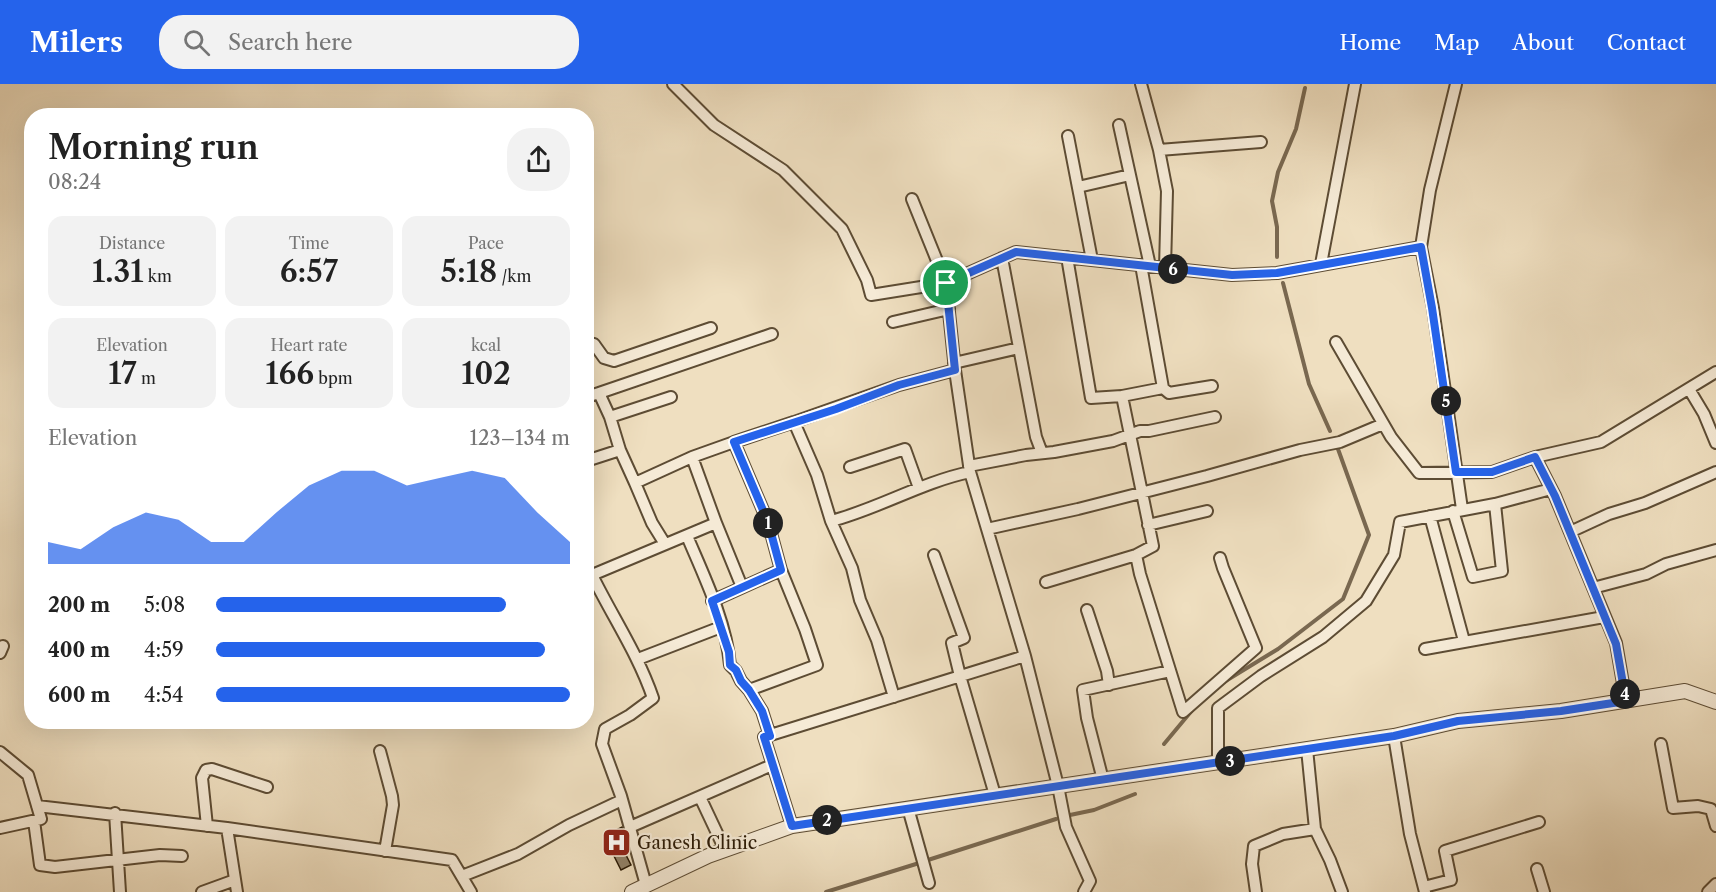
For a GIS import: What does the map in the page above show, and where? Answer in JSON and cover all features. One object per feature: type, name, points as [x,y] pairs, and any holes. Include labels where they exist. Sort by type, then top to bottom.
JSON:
[{"type":"street","points":[[673,84],[714,125],[783,170],[842,229],[867,280],[871,295],[946,283],[1016,252],[1232,275],[1277,273],[1421,247]]},
{"type":"street","points":[[1141,84],[1165,177],[1167,203],[1165,268]]},
{"type":"street","points":[[1321,264],[1355,84]]},
{"type":"street","points":[[1456,84],[1442,149],[1430,190],[1421,247],[1456,472],[1458,510],[1473,577],[1502,571],[1495,504]]},
{"type":"street","points":[[1119,125],[1130,175],[1163,388],[1169,393],[1185,388],[1212,386]]},
{"type":"street","points":[[1068,136],[1092,260]]},
{"type":"street","points":[[1159,150],[1261,142]]},
{"type":"street","points":[[1078,188],[1130,175]]},
{"type":"street","points":[[912,199],[946,283],[954,367],[970,469],[1025,656],[1066,827],[1090,881],[1084,892]]},
{"type":"street","points":[[1067,257],[1091,398],[1122,396],[1163,388]]},
{"type":"street","points":[[1002,258],[1036,437],[1042,453]]},
{"type":"street","points":[[893,322],[949,309]]},
{"type":"street","points":[[594,344],[604,358],[614,361],[711,328]]},
{"type":"street","points":[[594,395],[772,334]]},
{"type":"street","points":[[1336,342],[1390,437],[1419,472],[1492,472],[1535,457],[1601,442],[1716,372]]},
{"type":"street","points":[[635,483],[692,457],[734,442],[899,385],[1019,348]]},
{"type":"street","points":[[1689,389],[1704,414],[1716,443]]},
{"type":"street","points":[[599,393],[610,417],[620,450],[652,523],[665,544]]},
{"type":"street","points":[[1046,582],[1136,555],[1153,546],[1122,396]]},
{"type":"street","points":[[610,417],[671,397]]},
{"type":"street","points":[[831,521],[860,513],[970,469],[1042,453],[1113,441],[1130,434],[1215,417]]},
{"type":"street","points":[[794,422],[817,475],[831,521],[852,568],[860,600],[877,640],[894,697]]},
{"type":"street","points":[[987,529],[1078,509],[1300,450],[1340,442],[1383,424]]},
{"type":"street","points":[[734,442],[768,522],[781,570],[817,665],[749,690]]},
{"type":"street","points":[[850,467],[905,449],[920,488]]},
{"type":"street","points":[[594,458],[620,450]]},
{"type":"street","points":[[692,457],[742,587]]},
{"type":"street","points":[[1535,457],[1570,532],[1616,644],[1626,701]]},
{"type":"street","points":[[1570,532],[1609,514],[1645,503],[1716,472]]},
{"type":"street","points":[[1218,763],[1218,708],[1261,676],[1323,637],[1366,601],[1394,555],[1400,522],[1495,504],[1551,489]]},
{"type":"street","points":[[1148,525],[1207,511]]},
{"type":"street","points":[[1430,516],[1464,641]]},
{"type":"street","points":[[594,574],[716,523]]},
{"type":"street","points":[[687,536],[721,627],[729,652],[730,665],[736,670],[762,711],[770,736]]},
{"type":"street","points":[[1593,588],[1637,577],[1666,564],[1716,550]]},
{"type":"street","points":[[934,555],[964,638],[952,643],[995,795]]},
{"type":"street","points":[[1136,555],[1183,712],[1256,648],[1220,558]]},
{"type":"street","points":[[712,601],[781,570]]},
{"type":"street","points":[[594,579],[638,659],[653,698],[630,715],[605,729],[602,744],[622,800],[646,885]]},
{"type":"street","points":[[1087,610],[1107,671],[1109,685]]},
{"type":"street","points":[[1425,649],[1604,617]]},
{"type":"street","points":[[638,659],[721,627]]},
{"type":"street","points":[[792,826],[764,737],[1025,656]]},
{"type":"street","points":[[1103,780],[1087,718],[1083,690],[1170,671]]},
{"type":"street","points":[[632,892],[725,850],[792,826],[1394,736],[1458,721],[1561,711],[1685,691],[1716,702]]},
{"type":"street","points":[[1394,736],[1410,834],[1425,890],[1451,880],[1445,851],[1539,822]]},
{"type":"street","points":[[1661,744],[1673,807],[1698,806],[1711,809],[1716,826]]},
{"type":"street","points":[[1307,749],[1315,829],[1342,892]]},
{"type":"street","points":[[380,751],[393,806],[385,851]]},
{"type":"street","points":[[0,752],[28,775],[41,819],[0,828]]},
{"type":"street","points":[[630,827],[772,765]]},
{"type":"street","points":[[207,826],[203,771],[212,769],[267,787]]},
{"type":"street","points":[[700,797],[725,850]]},
{"type":"street","points":[[462,876],[518,854],[569,825],[622,800]]},
{"type":"street","points":[[37,806],[115,813],[452,860],[471,892]]},
{"type":"street","points":[[908,808],[929,883]]},
{"type":"street","points":[[115,813],[120,892]]},
{"type":"street","points":[[34,820],[40,865],[55,867],[160,855],[182,856]]},
{"type":"street","points":[[227,828],[237,892]]},
{"type":"street","points":[[1256,892],[1252,864],[1254,846],[1283,834],[1315,829]]},
{"type":"street","points":[[1537,868],[1544,892]]},
{"type":"street","points":[[202,892],[235,880]]},
{"type":"street","points":[[1708,892],[1716,884]]},
{"type":"building","points":[[622,827],[628,849],[624,851],[631,865],[621,870],[604,836]]},
{"type":"waterway","points":[[1277,257],[1277,227],[1272,201],[1278,172],[1296,129],[1305,88]]},
{"type":"waterway","points":[[1283,283],[1309,384],[1330,431]]},
{"type":"waterway","points":[[1224,682],[1278,649],[1343,599],[1369,535],[1338,449]]},
{"type":"waterway","points":[[1164,744],[1194,708]]},
{"type":"waterway","points":[[1070,815],[1094,810],[1135,794]]},
{"type":"waterway","points":[[928,860],[1056,819]]},
{"type":"waterway","points":[[826,892],[916,864]]},
{"type":"place","name":"Ganesh Clinic","points":[[616,843]]},
{"type":"route","points":[[1421,247],[1456,472],[1492,472],[1535,457],[1555,496],[1616,644],[1626,701],[1561,711],[1458,721],[1394,736],[792,826],[764,737],[770,736],[762,711],[736,670],[730,665],[723,630],[712,601],[781,570],[768,522],[734,442],[836,409],[899,385],[955,370],[946,283],[1016,252],[1232,275],[1277,273],[1421,247]]}]
